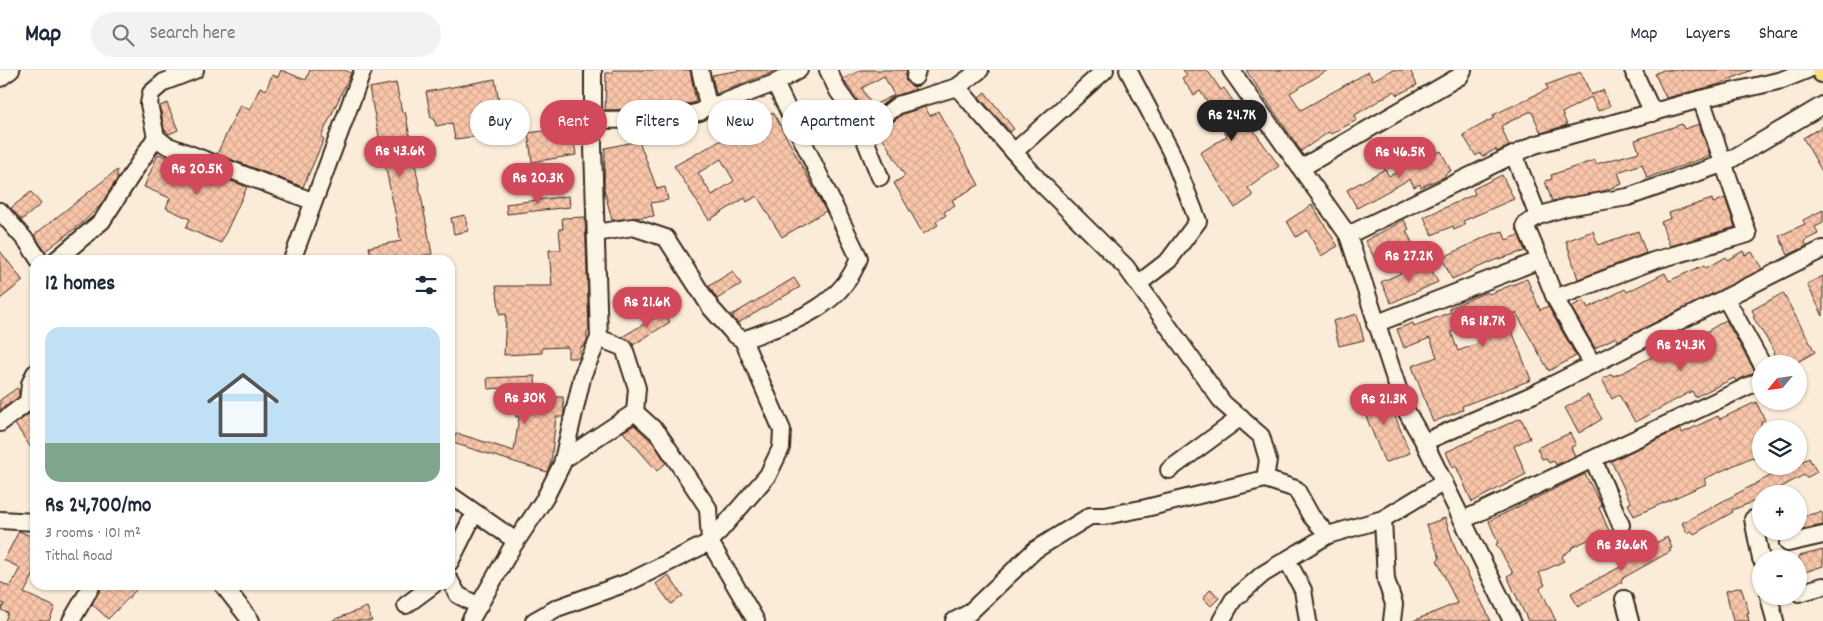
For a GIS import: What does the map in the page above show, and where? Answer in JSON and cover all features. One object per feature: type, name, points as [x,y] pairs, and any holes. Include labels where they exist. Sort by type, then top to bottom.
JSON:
[{"type":"street","points":[[0,78],[11,70]]},
{"type":"street","points":[[195,70],[164,82],[151,92],[149,104],[156,137],[166,145],[312,201]]},
{"type":"street","points":[[294,255],[312,201],[364,70]]},
{"type":"street","points":[[593,70],[593,100]]},
{"type":"street","points":[[607,120],[667,119],[700,112],[708,105],[700,70]]},
{"type":"street","points":[[730,100],[775,83],[799,70]]},
{"type":"street","points":[[828,70],[844,100]]},
{"type":"street","points":[[893,109],[898,105],[957,87],[980,70]]},
{"type":"street","points":[[1014,152],[1105,70]]},
{"type":"street","points":[[1128,70],[1172,152],[1198,221],[1169,260],[1138,284]]},
{"type":"street","points":[[1230,70],[1348,234],[1375,324],[1404,407],[1424,442],[1512,621]]},
{"type":"street","points":[[1301,168],[1460,76],[1463,70]]},
{"type":"street","points":[[1633,70],[1652,113]]},
{"type":"street","points":[[1348,234],[1534,145],[1701,99],[1782,80],[1807,70]]},
{"type":"street","points":[[743,340],[805,317],[823,307],[854,274],[859,258],[775,83]]},
{"type":"street","points":[[957,87],[1042,184],[1126,267],[1223,403],[1261,436],[1268,460],[1265,479]]},
{"type":"street","points":[[1555,298],[1653,261],[1748,234],[1701,99]]},
{"type":"street","points":[[1593,365],[1555,298],[1525,225],[1538,216],[1567,207],[1628,197],[1724,162],[1823,105]]},
{"type":"street","points":[[62,255],[102,221],[156,137]]},
{"type":"street","points":[[470,621],[516,542],[545,498],[563,460],[583,374],[599,338],[594,145]]},
{"type":"street","points":[[867,145],[880,177]]},
{"type":"street","points":[[1514,155],[1538,216]]},
{"type":"street","points":[[0,211],[28,242],[36,255]]},
{"type":"street","points":[[534,621],[557,608],[629,582],[710,542],[768,475],[781,448],[782,430],[743,340],[734,334],[711,308],[666,238],[633,227],[596,233]]},
{"type":"street","points":[[1424,442],[1532,395],[1823,249]]},
{"type":"street","points":[[1375,324],[1540,260]]},
{"type":"street","points":[[1726,299],[1757,355]]},
{"type":"street","points":[[599,338],[624,348],[637,388],[635,412]]},
{"type":"street","points":[[0,423],[28,402],[30,384]]},
{"type":"street","points":[[1463,520],[1594,461],[1752,384]]},
{"type":"street","points":[[563,460],[635,412]]},
{"type":"street","points":[[635,412],[658,433],[708,508],[710,542],[756,621]]},
{"type":"street","points":[[1169,470],[1241,417]]},
{"type":"street","points":[[1594,461],[1621,525]]},
{"type":"street","points":[[954,621],[972,617],[1035,550],[1090,516],[1105,516],[1146,508],[1265,479],[1296,489],[1310,516],[1328,536]]},
{"type":"street","points":[[1221,621],[1233,600],[1263,574],[1328,536],[1383,520],[1444,482]]},
{"type":"street","points":[[455,499],[516,542]]},
{"type":"street","points":[[0,520],[30,522]]},
{"type":"street","points":[[1383,520],[1386,580],[1394,604],[1392,621]]},
{"type":"street","points":[[455,552],[470,522]]},
{"type":"street","points":[[1788,543],[1823,535]]},
{"type":"street","points":[[1287,560],[1303,590],[1308,621]]},
{"type":"street","points":[[1807,591],[1823,586]]},
{"type":"street","points":[[71,621],[89,590]]},
{"type":"street","points":[[227,590],[251,621]]},
{"type":"street","points":[[406,605],[426,590]]},
{"type":"street","points":[[455,590],[458,595],[479,606]]},
{"type":"street","points":[[1624,599],[1630,621]]},
{"type":"street","points":[[1775,605],[1775,621]]},
{"type":"building","points":[[281,70],[306,80],[310,70],[344,70],[351,73],[321,137],[324,139],[303,187],[217,154],[240,105],[250,110],[260,87],[266,90],[272,75],[278,77]]},
{"type":"building","points":[[613,70],[690,70],[696,100],[617,100],[617,110],[607,110],[606,73],[613,73]]},
{"type":"building","points":[[742,70],[778,70],[716,94],[712,75]]},
{"type":"building","points":[[861,70],[907,70],[905,80],[916,89],[884,100],[894,95],[884,76],[862,88],[869,100],[857,100],[843,79]]},
{"type":"building","points":[[1183,70],[1207,70],[1221,90],[1224,88],[1235,104],[1238,102],[1255,125],[1252,128],[1279,166],[1248,188],[1253,196],[1235,208],[1200,153],[1227,136],[1214,118],[1217,115],[1200,91],[1194,95],[1182,78],[1187,75]]},
{"type":"building","points":[[1246,70],[1328,70],[1290,93],[1301,110],[1368,72],[1373,80],[1392,70],[1410,70],[1417,85],[1397,95],[1395,91],[1355,115],[1357,120],[1331,134],[1329,132],[1301,151]]},
{"type":"building","points":[[1663,70],[1752,70],[1717,85],[1666,98],[1655,74]]},
{"type":"building","points":[[1581,72],[1591,95],[1603,90],[1610,106],[1598,111],[1591,97],[1562,113],[1567,125],[1541,133],[1532,112],[1529,112],[1501,126],[1509,146],[1497,152],[1496,149],[1482,157],[1480,153],[1476,156],[1463,135],[1494,118],[1493,115],[1548,89],[1546,85]]},
{"type":"building","points":[[495,79],[499,100],[470,100],[470,137],[455,139],[452,123],[436,126],[434,118],[431,118],[426,92]]},
{"type":"building","points":[[396,83],[402,112],[405,111],[432,254],[371,255],[369,247],[401,241],[369,88]]},
{"type":"building","points":[[985,92],[1014,129],[1010,132],[979,97]]},
{"type":"building","points":[[167,103],[178,130],[169,134],[164,129],[160,106]]},
{"type":"building","points":[[925,107],[930,116],[938,111],[979,185],[952,200],[955,205],[944,212],[946,215],[936,222],[938,225],[923,234],[894,183],[905,176],[887,145],[893,145],[893,122],[903,114]]},
{"type":"building","points":[[773,112],[782,129],[782,145],[791,145],[826,211],[782,237],[757,196],[747,202],[745,198],[709,220],[674,166],[712,145],[772,145]],"holes":[[[721,159],[734,181],[712,195],[698,173]]]},
{"type":"building","points":[[1682,124],[1684,129],[1699,124],[1710,156],[1647,178],[1642,164],[1618,172],[1622,184],[1600,192],[1552,201],[1545,181],[1552,179],[1551,175],[1595,160],[1596,164],[1639,152],[1635,140]]},
{"type":"building","points":[[1823,126],[1823,173],[1803,138]]},
{"type":"building","points":[[540,131],[540,145],[575,145],[576,155],[532,162],[530,133]]},
{"type":"building","points":[[620,145],[640,145],[657,189],[665,187],[668,200],[651,203],[654,216],[612,220],[604,189],[605,148]]},
{"type":"building","points":[[1441,151],[1451,171],[1445,174],[1446,176],[1421,187],[1420,184],[1414,187],[1410,179],[1357,208],[1347,190],[1385,169],[1389,176]]},
{"type":"building","points":[[158,154],[247,187],[221,243],[186,228],[190,219],[166,208],[170,198],[144,187]]},
{"type":"building","points":[[117,170],[117,179],[100,206],[81,224],[45,251],[34,235]]},
{"type":"building","points":[[1502,175],[1514,199],[1463,221],[1465,225],[1454,230],[1453,226],[1432,235],[1424,217],[1475,194],[1473,189]]},
{"type":"building","points":[[31,192],[41,204],[22,220],[11,208]]},
{"type":"building","points":[[569,196],[570,207],[507,214],[506,204]]},
{"type":"building","points":[[1725,198],[1735,227],[1670,246],[1661,222],[1671,218],[1669,213],[1712,199],[1713,203]]},
{"type":"building","points":[[1312,205],[1338,246],[1321,256],[1307,230],[1296,237],[1287,221]]},
{"type":"building","points":[[1823,210],[1823,223],[1815,227],[1818,234],[1804,241],[1807,246],[1788,255],[1779,236],[1805,224],[1803,220]]},
{"type":"building","points":[[465,215],[468,231],[454,234],[451,218]]},
{"type":"building","points":[[585,217],[589,331],[587,331],[587,340],[584,346],[581,347],[579,358],[568,358],[568,347],[542,348],[542,353],[504,355],[506,314],[500,315],[496,286],[552,286],[549,250],[561,250],[559,229],[563,229],[562,218]]},
{"type":"building","points":[[1404,220],[1409,229],[1406,231],[1414,246],[1396,255],[1393,249],[1375,259],[1365,241]]},
{"type":"building","points":[[1503,231],[1506,240],[1519,235],[1525,251],[1495,260],[1452,279],[1442,258],[1487,236]]},
{"type":"building","points":[[1593,231],[1598,245],[1638,231],[1646,253],[1578,279],[1566,241]]},
{"type":"building","points":[[0,251],[23,281],[0,299]]},
{"type":"building","points":[[1743,251],[1745,255],[1752,252],[1762,269],[1618,341],[1616,337],[1595,348],[1571,307],[1584,300],[1588,308],[1625,289],[1627,292],[1665,273],[1669,281],[1704,265],[1706,268],[1725,257],[1727,260]]},
{"type":"building","points":[[1428,264],[1438,282],[1391,303],[1381,282],[1419,265],[1420,268]]},
{"type":"building","points":[[733,271],[741,284],[717,299],[709,286]]},
{"type":"building","points":[[1823,276],[1823,316],[1807,284]]},
{"type":"building","points":[[794,278],[800,287],[738,323],[735,320],[732,315]]},
{"type":"building","points":[[1527,279],[1540,310],[1548,306],[1576,356],[1549,371],[1516,313],[1507,318],[1531,380],[1462,406],[1463,410],[1433,422],[1412,366],[1437,357],[1430,338],[1404,348],[1397,329],[1413,323],[1414,326],[1451,312],[1449,308],[1487,292],[1489,294]],"holes":[[[1471,323],[1479,343],[1458,351],[1451,332]]]},
{"type":"building","points":[[1783,293],[1815,352],[1808,356],[1774,355],[1773,353],[1775,352],[1753,317],[1755,316],[1752,310]]},
{"type":"building","points":[[664,312],[670,322],[633,345],[622,337]]},
{"type":"building","points":[[1357,314],[1364,340],[1339,346],[1333,321]]},
{"type":"building","points":[[1726,320],[1752,367],[1752,373],[1736,381],[1734,378],[1695,397],[1692,391],[1635,422],[1619,395],[1612,399],[1602,379],[1612,374],[1613,376],[1624,372],[1694,335],[1696,338]]},
{"type":"building","points":[[535,376],[536,397],[563,397],[564,414],[563,417],[556,417],[551,462],[547,472],[455,444],[456,433],[514,451],[519,417],[516,417],[516,387],[488,389],[487,378]]},
{"type":"building","points":[[17,388],[19,397],[0,410],[0,400]]},
{"type":"building","points":[[1384,389],[1410,453],[1385,463],[1359,399]]},
{"type":"building","points":[[1588,395],[1602,419],[1579,433],[1565,408]]},
{"type":"building","points":[[1752,404],[1752,410],[1760,410],[1765,420],[1752,420],[1752,457],[1704,479],[1706,484],[1634,516],[1628,504],[1631,503],[1611,461],[1680,429],[1682,433],[1718,416],[1720,419]]},
{"type":"building","points":[[29,414],[30,415],[30,446],[15,424]]},
{"type":"building","points":[[1521,418],[1530,438],[1514,446],[1526,474],[1472,502],[1456,466],[1453,468],[1446,452]]},
{"type":"building","points":[[634,425],[654,444],[666,463],[657,471],[623,432]]},
{"type":"building","points":[[1570,433],[1576,445],[1571,447],[1575,456],[1556,465],[1554,461],[1549,463],[1546,458],[1542,459],[1537,448]]},
{"type":"building","points":[[1809,458],[1817,472],[1806,478],[1804,475],[1807,475],[1807,459]]},
{"type":"building","points":[[1585,474],[1602,506],[1599,508],[1610,533],[1597,539],[1596,536],[1571,548],[1562,556],[1564,561],[1539,573],[1545,585],[1540,588],[1556,621],[1528,621],[1507,576],[1513,573],[1496,544],[1498,543],[1489,521]]},
{"type":"building","points":[[1772,475],[1804,475],[1785,485],[1753,485]]},
{"type":"building","points":[[1752,486],[1752,502],[1732,510],[1733,512],[1694,534],[1692,531],[1687,533],[1682,523]]},
{"type":"building","points":[[1821,512],[1823,515],[1823,525],[1807,528],[1807,515]]},
{"type":"building","points":[[1445,518],[1456,550],[1491,621],[1413,621],[1457,603],[1437,560],[1440,558],[1426,525]]},
{"type":"building","points":[[19,531],[30,536],[30,582],[24,593],[55,607],[49,621],[5,621],[8,613],[1,610],[4,604],[0,602],[0,582],[10,587],[20,568],[4,560]]},
{"type":"building","points":[[1667,537],[1672,548],[1669,549],[1671,551],[1623,578],[1622,582],[1578,607],[1571,593],[1622,566],[1620,562]]},
{"type":"building","points":[[1823,550],[1823,566],[1807,571],[1807,554]]},
{"type":"building","points":[[668,575],[683,596],[671,604],[656,584]]},
{"type":"building","points":[[1741,587],[1749,613],[1747,613],[1749,621],[1733,621],[1726,591]]},
{"type":"building","points":[[1211,589],[1219,598],[1211,606],[1203,598]]},
{"type":"building","points":[[99,590],[136,590],[108,619],[92,604]]},
{"type":"building","points":[[367,607],[372,621],[333,621],[333,620]]}]
